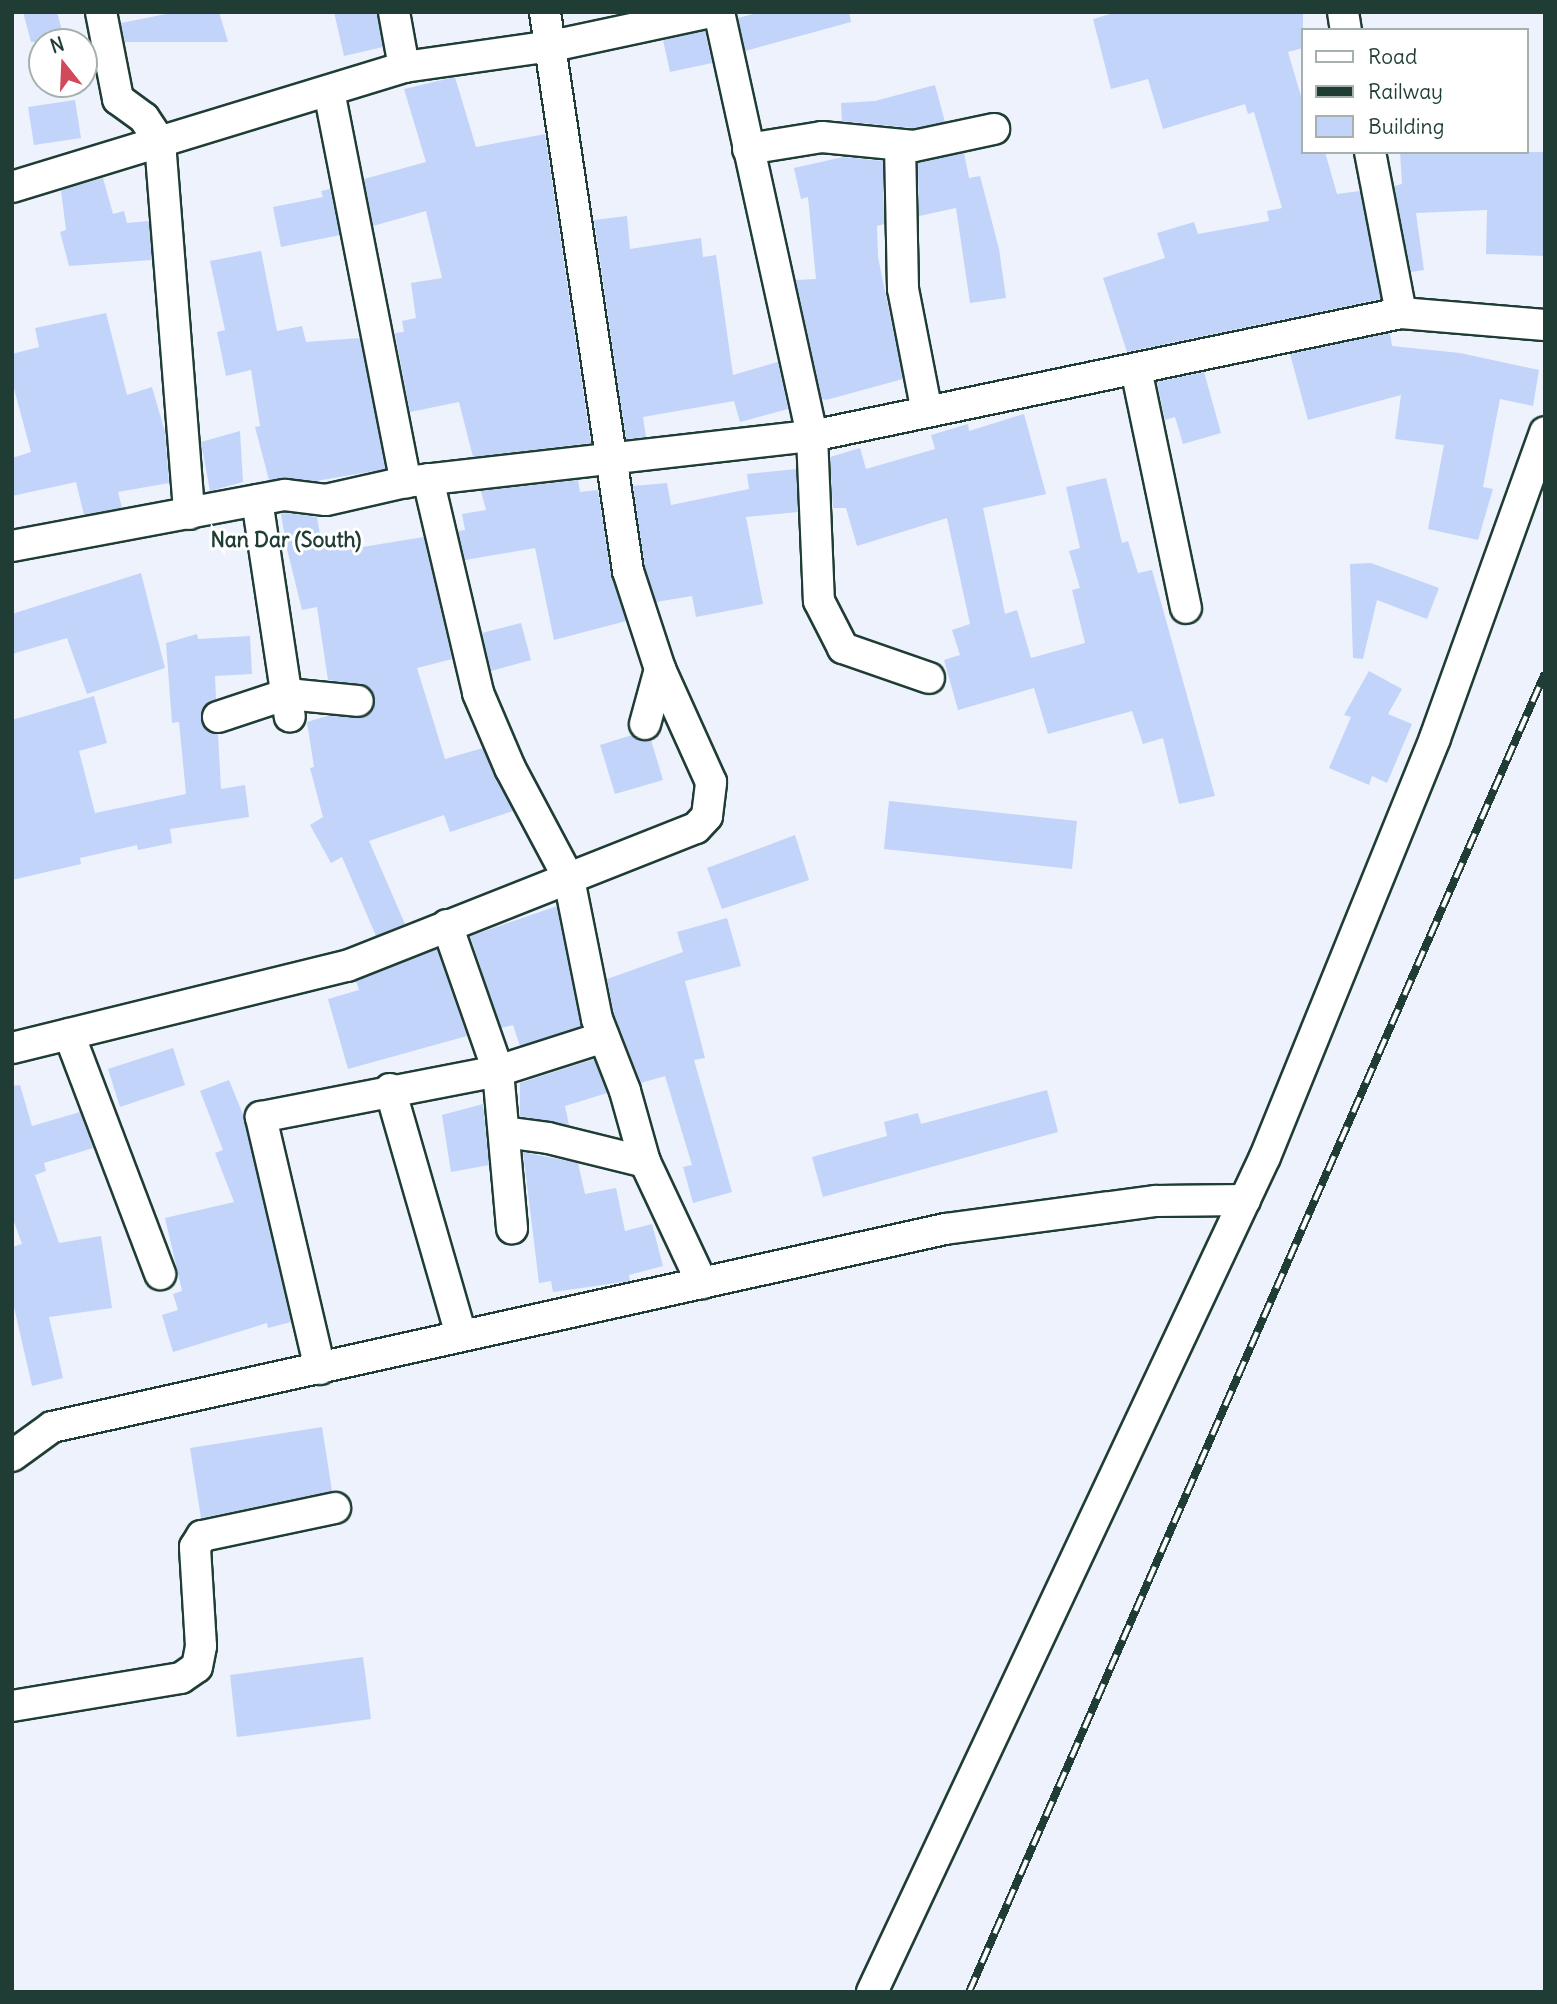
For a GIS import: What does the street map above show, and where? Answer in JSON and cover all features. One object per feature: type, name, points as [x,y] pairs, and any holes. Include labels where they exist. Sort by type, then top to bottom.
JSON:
[{"type":"street","points":[[101,12],[118,99],[144,118],[160,142],[189,514]]},
{"type":"street","points":[[394,12],[404,67]]},
{"type":"street","points":[[12,1048],[347,966],[696,828],[706,816],[711,782],[660,669],[628,571],[545,12]]},
{"type":"street","points":[[12,187],[404,67],[552,46],[710,12]]},
{"type":"street","points":[[719,12],[812,436],[819,601],[843,648],[929,678]]},
{"type":"street","points":[[329,91],[417,480],[478,693],[510,768],[569,879],[604,1037],[645,1162],[702,1283]]},
{"type":"street","points":[[748,149],[822,137],[914,146],[994,129]]},
{"type":"street","points":[[900,145],[903,289],[927,412]]},
{"type":"street","points":[[1370,154],[1401,313]]},
{"type":"street","points":[[12,546],[285,495],[326,500],[417,480],[812,436],[1401,313],[1545,325]]},
{"type":"street","points":[[1136,369],[1186,608]]},
{"type":"street","points":[[872,1992],[1245,1199],[1435,738],[1545,432]]},
{"type":"street","points":[[257,500],[289,705]]},
{"type":"street","points":[[645,724],[660,669]]},
{"type":"street","points":[[218,717],[289,705],[358,701]]},
{"type":"street","points":[[447,925],[498,1071],[512,1228]]},
{"type":"street","points":[[68,1034],[160,1273]]},
{"type":"street","points":[[320,1369],[261,1117],[390,1089],[498,1071],[604,1037]]},
{"type":"street","points":[[390,1089],[461,1335]]},
{"type":"street","points":[[504,1132],[548,1138],[645,1162]]},
{"type":"street","points":[[12,1456],[52,1427],[946,1229],[1156,1201],[1245,1199]]},
{"type":"street","points":[[12,1706],[181,1678],[197,1667],[201,1646],[195,1547],[202,1536],[220,1529],[335,1508]]},
{"type":"building","points":[[23,12],[57,12],[61,28],[28,28],[28,31]]},
{"type":"building","points":[[176,12],[219,12],[228,42],[125,42],[121,23]]},
{"type":"building","points":[[334,12],[377,12],[383,47],[344,56]]},
{"type":"building","points":[[761,12],[849,12],[851,22],[745,51],[738,18]]},
{"type":"building","points":[[1117,12],[1303,12],[1302,48],[1288,52],[1302,100],[1302,154],[1326,154],[1337,194],[1360,191],[1381,299],[1127,352],[1103,278],[1165,258],[1157,233],[1194,222],[1198,234],[1269,221],[1267,211],[1282,208],[1254,112],[1248,114],[1245,104],[1163,129],[1148,79],[1111,89],[1093,19]]},
{"type":"building","points":[[705,31],[712,63],[670,72],[663,40]]},
{"type":"building","points":[[455,77],[476,147],[545,134],[591,443],[473,457],[459,402],[410,412],[395,333],[404,332],[402,321],[416,318],[411,283],[442,278],[426,211],[373,226],[364,179],[426,162],[404,89]]},
{"type":"building","points":[[935,85],[945,122],[913,128],[842,121],[841,103],[875,101]]},
{"type":"building","points":[[75,100],[81,138],[34,145],[28,107]]},
{"type":"building","points":[[1545,152],[1545,256],[1486,254],[1487,210],[1416,213],[1424,270],[1411,272],[1394,186],[1402,184],[1400,154]]},
{"type":"building","points":[[964,153],[969,178],[980,176],[999,249],[1006,298],[970,303],[956,208],[919,216],[918,163]]},
{"type":"building","points":[[843,157],[883,161],[884,224],[877,226],[878,257],[903,379],[826,400],[822,399],[796,280],[816,279],[808,197],[801,199],[794,168]]},
{"type":"building","points":[[103,178],[113,214],[124,211],[127,223],[149,221],[152,260],[69,266],[60,232],[66,230],[61,190]]},
{"type":"building","points":[[330,189],[340,235],[281,247],[273,207],[323,197],[321,191]]},
{"type":"building","points":[[627,216],[630,249],[701,238],[703,257],[716,255],[733,375],[778,362],[788,409],[740,422],[734,401],[643,417],[646,437],[626,439],[594,220]]},
{"type":"building","points":[[261,251],[277,331],[302,326],[306,342],[360,338],[386,469],[316,481],[269,480],[255,427],[260,426],[251,370],[226,376],[217,332],[225,330],[210,261]]},
{"type":"building","points":[[106,313],[127,395],[152,387],[165,432],[169,483],[118,492],[122,508],[84,515],[76,482],[12,496],[12,458],[31,452],[12,381],[12,354],[39,347],[35,328]]},
{"type":"building","points":[[1390,333],[1392,346],[1460,353],[1539,370],[1533,406],[1500,399],[1483,487],[1493,489],[1478,540],[1428,529],[1444,445],[1395,439],[1401,395],[1308,420],[1290,354]]},
{"type":"building","points":[[1204,372],[1221,433],[1183,444],[1175,417],[1165,420],[1157,382]]},
{"type":"building","points":[[1024,414],[1046,494],[983,508],[1005,614],[1017,610],[1031,658],[1085,643],[1072,590],[1080,588],[1069,551],[1080,548],[1066,487],[1106,478],[1122,543],[1128,541],[1138,573],[1152,570],[1215,796],[1179,804],[1163,738],[1143,744],[1132,711],[1048,734],[1034,688],[958,710],[944,660],[960,655],[952,630],[970,624],[947,518],[857,546],[846,508],[833,508],[830,457],[860,448],[866,469],[935,449],[931,435],[968,424],[969,431]]},
{"type":"building","points":[[240,431],[243,482],[210,491],[201,442]]},
{"type":"building","points":[[796,469],[798,512],[746,517],[763,604],[696,617],[692,596],[656,602],[645,567],[633,486],[667,483],[671,505],[749,489],[747,474]]},
{"type":"building","points":[[578,480],[580,492],[598,490],[611,574],[626,621],[554,640],[535,548],[465,560],[458,531],[465,530],[462,514],[486,510],[481,491]]},
{"type":"building","points":[[281,514],[317,517],[322,546],[343,543],[344,550],[424,537],[452,659],[417,668],[445,759],[483,748],[513,811],[450,832],[444,815],[369,841],[405,924],[376,936],[342,857],[331,863],[310,825],[323,817],[310,768],[314,767],[307,722],[327,716],[365,717],[373,711],[374,694],[360,684],[328,680],[317,607],[302,610]]},
{"type":"building","points":[[1371,563],[1439,588],[1427,619],[1377,600],[1363,659],[1353,658],[1350,564]]},
{"type":"building","points":[[141,573],[165,668],[87,694],[67,638],[12,654],[12,614]]},
{"type":"building","points":[[521,623],[531,660],[491,671],[482,633]]},
{"type":"building","points":[[197,634],[198,639],[250,636],[252,674],[215,676],[216,699],[201,714],[206,730],[218,734],[221,789],[245,785],[249,817],[170,829],[172,843],[138,850],[137,845],[80,858],[81,864],[12,880],[12,720],[94,696],[107,743],[79,751],[95,813],[186,794],[179,722],[172,723],[166,643]]},
{"type":"building","points":[[1369,671],[1402,689],[1388,714],[1412,724],[1387,783],[1372,776],[1369,785],[1329,768],[1351,717],[1344,715]]},
{"type":"building","points":[[632,735],[651,740],[663,780],[615,794],[600,745]]},
{"type":"building","points":[[889,801],[1077,821],[1072,869],[884,849]]},
{"type":"building","points":[[795,835],[809,880],[722,909],[707,868]]},
{"type":"building","points":[[557,906],[581,1026],[520,1046],[513,1025],[501,1028],[470,936]]},
{"type":"building","points":[[727,918],[741,966],[685,981],[705,1058],[694,1060],[732,1192],[693,1203],[683,1167],[692,1165],[665,1076],[641,1083],[614,1014],[607,979],[683,952],[677,932]]},
{"type":"building","points":[[437,949],[467,1036],[348,1069],[328,999],[359,990],[356,981]]},
{"type":"building","points":[[173,1048],[185,1085],[120,1107],[108,1069]]},
{"type":"building","points":[[594,1059],[607,1093],[565,1106],[569,1125],[520,1116],[520,1083]]},
{"type":"building","points":[[229,1080],[244,1117],[291,1322],[268,1328],[267,1323],[173,1352],[162,1315],[178,1310],[173,1294],[182,1291],[165,1218],[234,1202],[215,1153],[223,1150],[200,1091]]},
{"type":"building","points":[[20,1085],[32,1126],[80,1112],[93,1148],[44,1163],[46,1171],[35,1175],[59,1243],[101,1236],[112,1308],[49,1317],[63,1378],[32,1386],[12,1298],[12,1247],[22,1244],[12,1216],[12,1086]]},
{"type":"building","points":[[1047,1090],[1058,1132],[823,1197],[812,1157],[887,1136],[884,1122],[918,1113],[921,1124]]},
{"type":"building","points":[[483,1104],[489,1165],[451,1172],[442,1115]]},
{"type":"building","points":[[523,1152],[578,1163],[585,1194],[616,1188],[625,1231],[652,1224],[663,1266],[629,1275],[630,1281],[553,1292],[551,1281],[539,1283]]},
{"type":"building","points":[[322,1427],[332,1491],[201,1518],[190,1448]]},
{"type":"building","points":[[363,1657],[371,1719],[237,1737],[230,1675]]},
{"type":"railway","points":[[969,1992],[1545,673]]},
{"type":"district","name":"Nan Dar (South)","points":[[286,540]]}]
